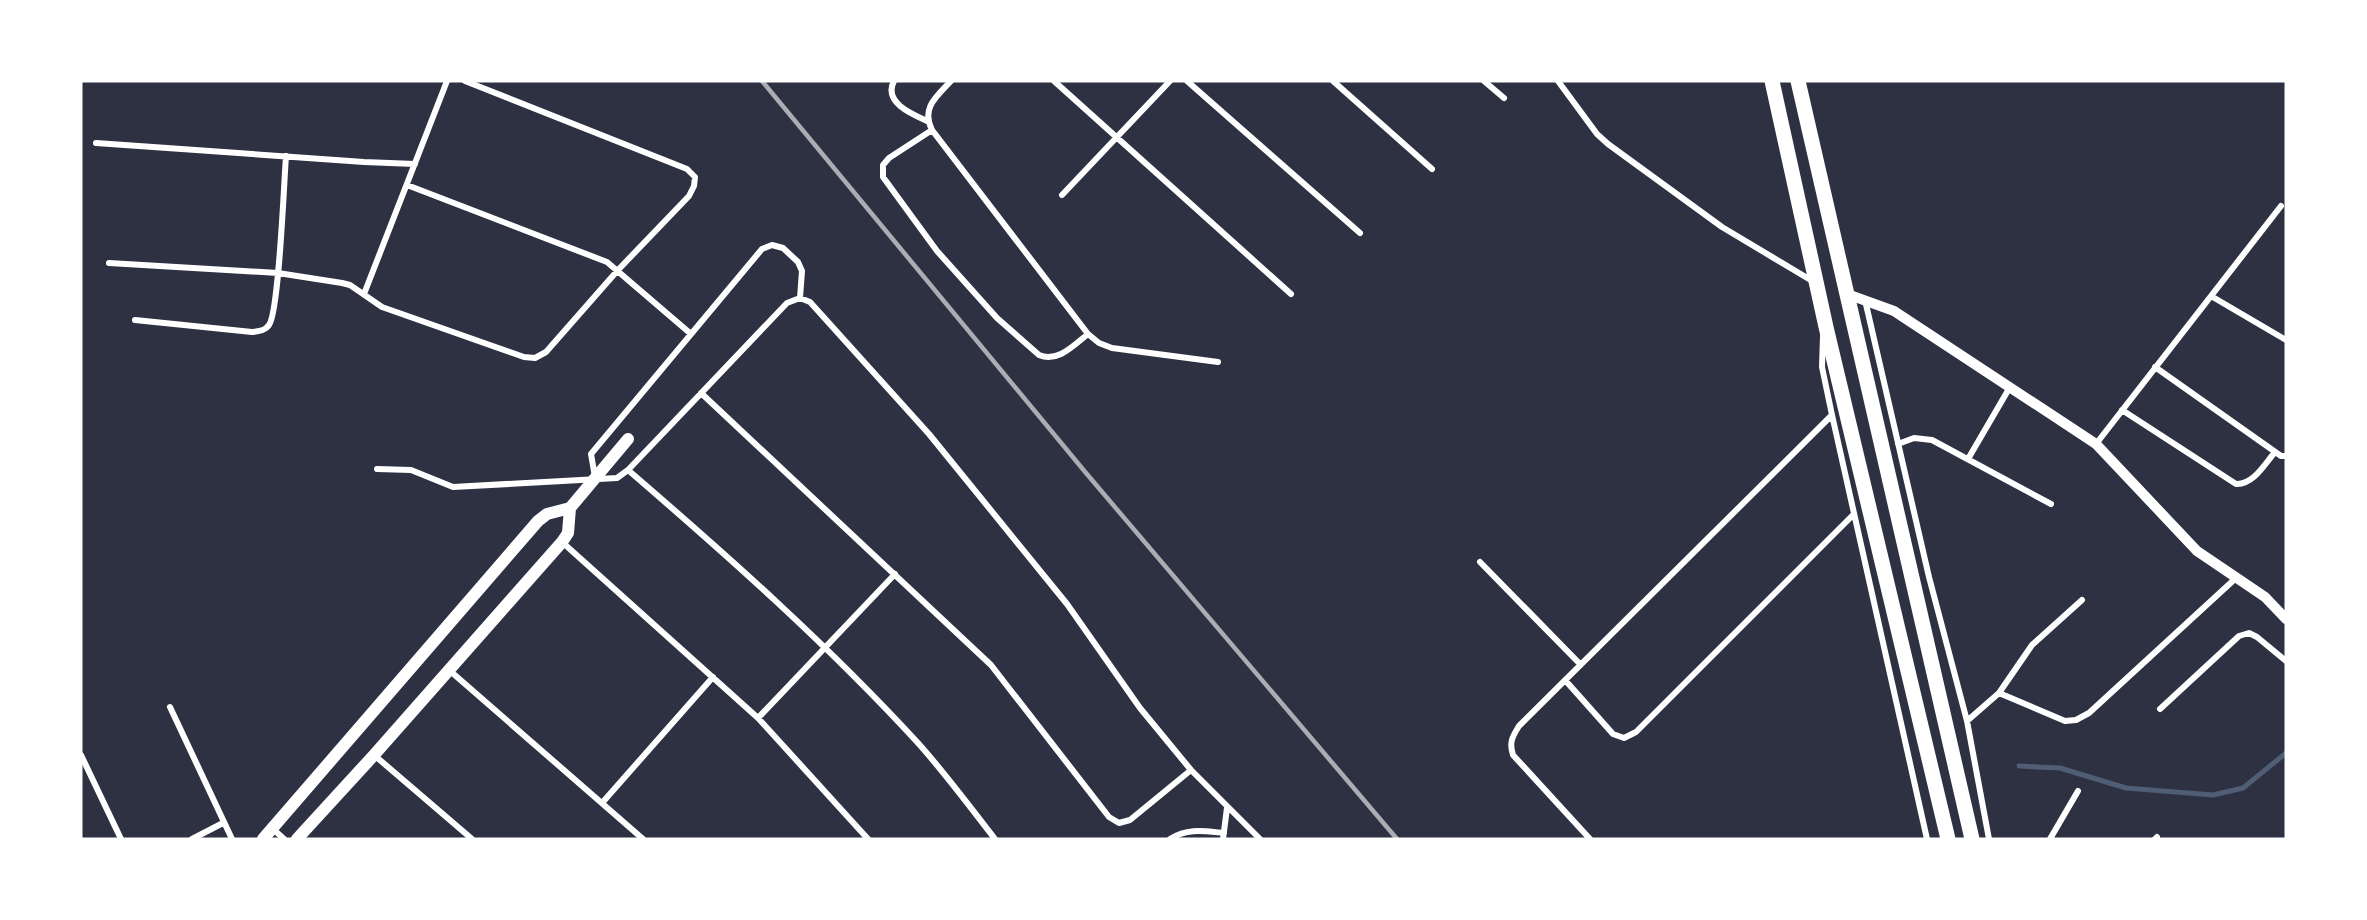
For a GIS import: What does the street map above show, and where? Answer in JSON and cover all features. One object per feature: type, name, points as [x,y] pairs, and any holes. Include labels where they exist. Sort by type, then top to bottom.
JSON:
[{"type":"main road","points":[[1772,81],[1826,327],[1948,839]]},
{"type":"main road","points":[[1798,81],[1972,839]]},
{"type":"main road","points":[[297,839],[562,542],[568,533],[570,508],[628,439]]},
{"type":"main road","points":[[263,839],[538,521],[547,514],[570,508]]},
{"type":"street","points":[[364,294],[447,81]]},
{"type":"street","points":[[109,263],[278,273],[342,282],[382,307],[524,357],[535,358],[546,352],[618,270],[690,195],[695,177],[687,169],[465,81]]},
{"type":"street","points":[[894,81],[890,88],[892,97],[907,112],[927,121]]},
{"type":"street","points":[[951,81],[932,102],[927,112],[927,121],[1089,334],[1099,343],[1112,348],[1218,362]]},
{"type":"street","points":[[1054,81],[1291,294]]},
{"type":"street","points":[[1062,195],[1170,81]]},
{"type":"street","points":[[1187,81],[1360,232]]},
{"type":"street","points":[[1333,81],[1432,169]]},
{"type":"street","points":[[1484,81],[1504,98]]},
{"type":"street","points":[[1558,81],[1597,134],[1608,144],[1722,227],[1818,283]]},
{"type":"street","points":[[932,130],[889,158],[883,165],[883,177],[928,241],[996,318],[1040,355],[1048,359],[1058,356],[1089,334]]},
{"type":"street","points":[[96,143],[415,164]]},
{"type":"street","points":[[135,320],[252,332],[270,325],[278,273],[286,156]]},
{"type":"street","points":[[407,185],[593,255],[618,270],[691,333]]},
{"type":"street","points":[[2096,444],[2281,206]]},
{"type":"street","points":[[595,478],[591,454],[762,249],[772,245],[783,248],[798,262],[802,271],[800,298]]},
{"type":"street","points":[[1847,294],[1894,311],[2096,444],[2197,551],[2265,597],[2286,620]]},
{"type":"street","points":[[2211,296],[2286,340]]},
{"type":"street","points":[[376,469],[411,470],[453,487],[617,478],[628,470],[787,303],[800,298],[810,302],[929,434],[1067,604],[1140,708],[1191,770],[1260,839]]},
{"type":"street","points":[[1865,300],[1929,577],[1967,721],[1989,839]]},
{"type":"street","points":[[1826,327],[1821,355],[1832,415],[1928,839]]},
{"type":"street","points":[[2155,368],[2275,452],[2286,456]]},
{"type":"street","points":[[1968,459],[2010,387]]},
{"type":"street","points":[[701,393],[895,574],[1004,680],[1109,817],[1119,823],[1130,820],[1191,770]]},
{"type":"street","points":[[2122,410],[2235,484],[2245,485],[2275,452]]},
{"type":"street","points":[[1590,839],[1513,756],[1510,746],[1513,736],[1519,726],[1580,664],[1832,415]]},
{"type":"street","points":[[1898,444],[1923,438],[1968,459],[2051,504]]},
{"type":"street","points":[[628,470],[693,526],[826,648],[919,744],[995,839]]},
{"type":"street","points":[[1565,680],[1613,734],[1624,738],[1636,732],[1854,514]]},
{"type":"street","points":[[562,542],[758,718],[868,839]]},
{"type":"street","points":[[1480,562],[1580,664]]},
{"type":"street","points":[[758,718],[895,574]]},
{"type":"street","points":[[1999,693],[2065,721],[2076,720],[2088,713],[2236,578]]},
{"type":"street","points":[[1967,721],[1999,693],[2032,645],[2082,600]]},
{"type":"street","points":[[2160,709],[2239,636],[2248,633],[2257,637],[2286,661]]},
{"type":"street","points":[[449,670],[643,839]]},
{"type":"street","points":[[602,803],[713,677]]},
{"type":"street","points":[[170,707],[231,839]]},
{"type":"street","points":[[81,755],[121,839]]},
{"type":"street","points":[[374,755],[472,839]]},
{"type":"street","points":[[2050,839],[2078,791]]},
{"type":"street","points":[[1170,839],[1181,832],[1193,830],[1223,836],[1227,808]]},
{"type":"street","points":[[192,839],[223,823]]},
{"type":"street","points":[[272,828],[284,839]]},
{"type":"waterway","points":[[2019,766],[2060,768],[2126,788],[2213,795],[2243,788],[2286,753]]},
{"type":"railway","points":[[762,81],[1086,473],[1397,839]]}]
